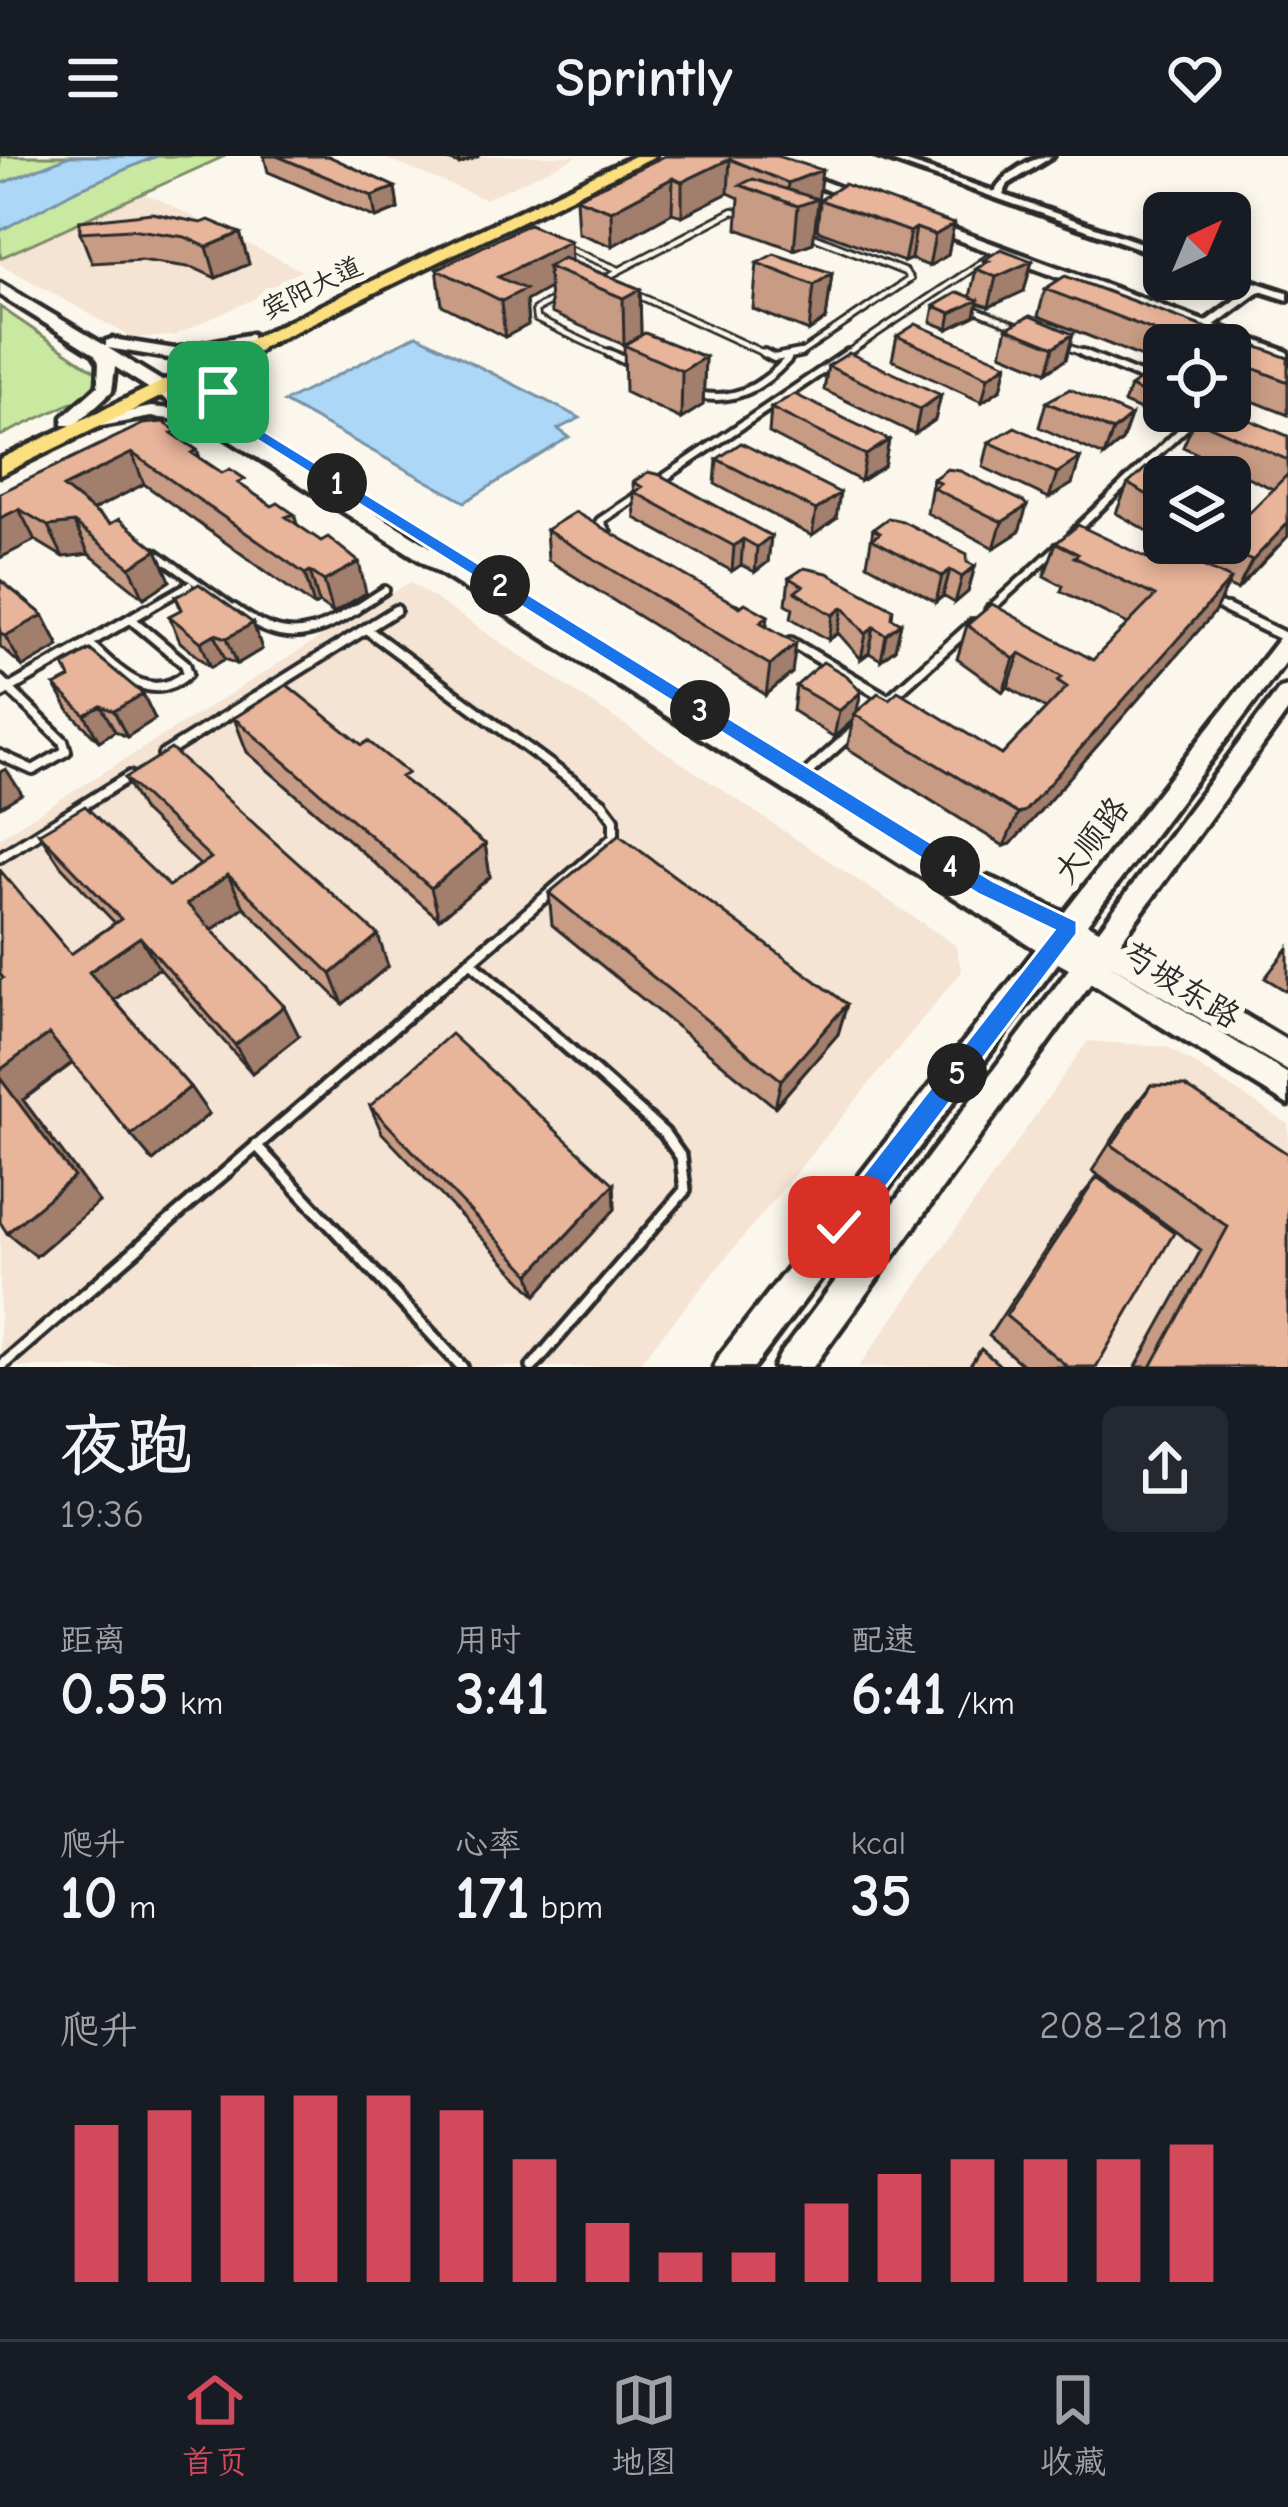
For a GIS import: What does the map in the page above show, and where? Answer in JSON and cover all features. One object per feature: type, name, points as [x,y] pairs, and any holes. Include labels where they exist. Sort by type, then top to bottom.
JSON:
[{"type":"highway","name":"宾阳大道","points":[[251,341],[624,156]]},
{"type":"highway","name":"宾阳大道","points":[[0,454],[76,424],[647,156]]},
{"type":"highway","name":"宾阳大道","points":[[0,468],[76,424]]},
{"type":"street","points":[[746,156],[876,201],[762,156]]},
{"type":"street","points":[[881,156],[1143,247]]},
{"type":"street","points":[[998,196],[1004,182],[1049,156]]},
{"type":"street","points":[[899,213],[1205,324]]},
{"type":"street","points":[[919,214],[1205,324]]},
{"type":"street","name":"芍坡东路","points":[[0,277],[106,347]]},
{"type":"street","points":[[1251,284],[1288,297]]},
{"type":"street","points":[[1209,324],[1258,287]]},
{"type":"street","name":"芍坡东路","points":[[0,288],[164,382],[1062,937],[1288,1057]]},
{"type":"street","points":[[76,424],[106,387],[106,347],[175,354],[251,341]]},
{"type":"street","points":[[76,424],[151,412],[226,421],[218,381],[251,341]]},
{"type":"street","points":[[1251,341],[1288,355]]},
{"type":"street","name":"芍坡东路","points":[[226,421],[1062,937]]},
{"type":"street","name":"大顺路","points":[[732,1367],[1286,640]]},
{"type":"street","points":[[792,1367],[1288,694]]},
{"type":"street","name":"芍坡东路","points":[[1098,957],[1288,1091]]},
{"type":"lane","points":[[587,283],[603,279],[727,212],[784,225],[905,272],[910,279],[789,358],[770,377],[724,400],[682,387]]},
{"type":"lane","points":[[784,225],[798,218]]},
{"type":"lane","points":[[803,232],[815,225]]},
{"type":"lane","points":[[557,244],[618,269]]},
{"type":"lane","points":[[614,538],[601,520],[989,257]]},
{"type":"lane","points":[[603,279],[774,358],[789,358]]},
{"type":"lane","points":[[935,293],[1018,327]]},
{"type":"lane","points":[[565,294],[535,310],[536,319],[640,368]]},
{"type":"lane","points":[[1039,336],[1143,378]]},
{"type":"lane","points":[[805,775],[1180,432]]},
{"type":"lane","points":[[1071,535],[1093,545]]},
{"type":"lane","points":[[140,542],[266,632],[287,638],[338,620],[386,590]]},
{"type":"lane","points":[[0,694],[189,586]]},
{"type":"lane","points":[[1199,596],[1286,640]]},
{"type":"lane","points":[[0,857],[396,610]]},
{"type":"lane","points":[[88,643],[140,688],[156,692],[182,681],[188,673],[185,664],[131,619]]},
{"type":"lane","points":[[0,1366],[614,837],[614,819],[602,803],[366,629]]},
{"type":"lane","points":[[771,630],[889,699]]},
{"type":"lane","points":[[0,680],[63,741],[66,751],[45,768],[29,772],[13,768],[0,755]]},
{"type":"lane","points":[[470,961],[664,1133],[681,1156],[685,1190],[532,1367]]},
{"type":"lane","points":[[256,1145],[462,1367]]},
{"type":"shaded area","points":[[379,156],[578,156],[485,199]]},
{"type":"shaded area","points":[[144,194],[308,274],[173,336],[133,338],[0,264],[0,258]]},
{"type":"shaded area","points":[[410,582],[955,945],[962,971],[636,1367],[0,1367],[0,837]]},
{"type":"shaded area","points":[[1088,1041],[1168,1047],[1288,1124],[1288,1367],[859,1367]]},
{"type":"green space","points":[[0,156],[225,156],[0,258]]},
{"type":"green space","points":[[0,307],[102,376],[80,399],[0,436]]},
{"type":"water","points":[[70,156],[157,156],[74,191],[0,231],[0,184]]},
{"type":"water","points":[[417,335],[580,418],[558,429],[569,437],[465,502],[284,402]]},
{"type":"building","points":[[277,156],[328,156],[395,187],[372,196]]},
{"type":"building","points":[[665,156],[777,156],[822,170],[788,183],[730,159],[682,182],[673,178],[611,211],[576,198]]},
{"type":"building","points":[[753,179],[818,199],[798,206],[740,185]]},
{"type":"building","points":[[844,184],[954,224],[935,235],[916,228],[910,232],[820,200]]},
{"type":"building","points":[[152,213],[201,223],[209,220],[240,233],[207,247],[185,237],[131,229],[80,232],[80,221]]},
{"type":"building","points":[[529,224],[570,241],[498,277],[525,289],[502,301],[437,269]]},
{"type":"building","points":[[1001,249],[1032,261],[996,277],[976,269]]},
{"type":"building","points":[[774,254],[832,273],[814,285],[757,263]]},
{"type":"building","points":[[563,258],[640,289],[623,298],[548,267]]},
{"type":"building","points":[[1065,276],[1196,324],[1143,326],[1045,289]]},
{"type":"building","points":[[958,292],[978,300],[951,313],[934,306]]},
{"type":"building","points":[[1030,316],[1073,334],[1054,347],[1007,328]]},
{"type":"building","points":[[916,324],[1007,364],[988,377],[897,336]]},
{"type":"building","points":[[645,333],[705,357],[682,371],[624,345]]},
{"type":"building","points":[[1251,344],[1288,358],[1288,382],[1251,367]]},
{"type":"building","points":[[849,353],[941,395],[920,409],[828,366]]},
{"type":"building","points":[[1143,378],[1143,393],[1130,387]]},
{"type":"building","points":[[1070,389],[1131,416],[1113,431],[1046,402]]},
{"type":"building","points":[[794,394],[889,440],[866,455],[771,408]]},
{"type":"building","points":[[1251,421],[1288,436],[1288,460],[1224,432],[1251,432]]},
{"type":"building","points":[[163,422],[197,450],[192,453],[222,473],[230,469],[245,479],[238,483],[272,506],[278,503],[294,514],[286,517],[321,541],[328,537],[359,562],[324,581],[310,571],[305,574],[132,453],[63,487],[110,524],[119,519],[157,550],[130,567],[74,523],[48,526],[19,509],[0,518],[0,493],[143,424]]},
{"type":"building","points":[[1015,427],[1080,458],[1057,473],[989,442]]},
{"type":"building","points":[[741,443],[840,493],[816,510],[717,459]]},
{"type":"building","points":[[947,469],[960,471],[1027,506],[1002,522],[933,488],[940,483],[933,479]]},
{"type":"building","points":[[1143,471],[1143,492],[1128,484]]},
{"type":"building","points":[[648,472],[771,536],[757,547],[743,539],[734,546],[634,492],[642,487],[633,482]]},
{"type":"building","points":[[1288,474],[1288,523],[1252,561],[1251,511]]},
{"type":"building","points":[[575,512],[740,607],[745,603],[768,616],[760,622],[796,643],[770,665],[546,530]]},
{"type":"building","points":[[888,518],[967,554],[967,562],[975,566],[962,577],[950,570],[942,576],[872,539],[880,533],[873,529]]},
{"type":"building","points":[[1078,525],[1143,556],[1143,564],[1198,564],[1231,579],[1018,814],[854,714],[878,693],[889,699],[898,691],[1002,755],[1067,687],[1058,681],[1062,677],[1020,653],[1014,659],[967,625],[992,604],[1093,660],[1155,596],[1074,557],[1078,554],[1056,543]]},
{"type":"building","points":[[804,568],[827,573],[893,609],[892,618],[901,623],[886,635],[874,627],[866,634],[843,607],[833,615],[795,592],[803,586],[789,578]]},
{"type":"building","points":[[0,580],[43,615],[5,636],[0,632]]},
{"type":"building","points":[[199,584],[253,623],[227,638],[215,634],[201,642],[169,616],[182,609],[176,597]]},
{"type":"building","points":[[90,650],[143,694],[114,711],[101,706],[85,715],[55,686],[70,678],[64,665]]},
{"type":"building","points":[[823,662],[847,676],[861,692],[839,711],[796,686]]},
{"type":"building","points":[[287,685],[362,745],[368,741],[408,773],[401,777],[485,844],[431,888],[234,718]]},
{"type":"building","points":[[171,749],[378,935],[331,974],[228,875],[187,904],[284,1006],[235,1045],[140,937],[89,972],[190,1087],[131,1135],[49,1034],[0,1070],[0,870],[71,954],[121,919],[39,833],[85,806],[169,886],[211,858],[125,778]]},
{"type":"building","points":[[619,835],[847,1004],[781,1080],[549,893]]},
{"type":"building","points":[[451,1034],[614,1184],[530,1274],[370,1106]]},
{"type":"building","points":[[0,1078],[74,1177],[7,1233],[0,1222]]},
{"type":"building","points":[[1151,1085],[1185,1086],[1288,1154],[1288,1367],[1151,1367],[1228,1227],[1112,1145]]},
{"type":"building","points":[[1097,1177],[1174,1233],[1096,1367],[1068,1367],[1006,1316]]},
{"type":"building","points":[[981,1349],[1002,1367],[969,1367]]},
{"type":"route","points":[[218,392],[232,418],[986,888],[1069,927],[839,1227]]}]
